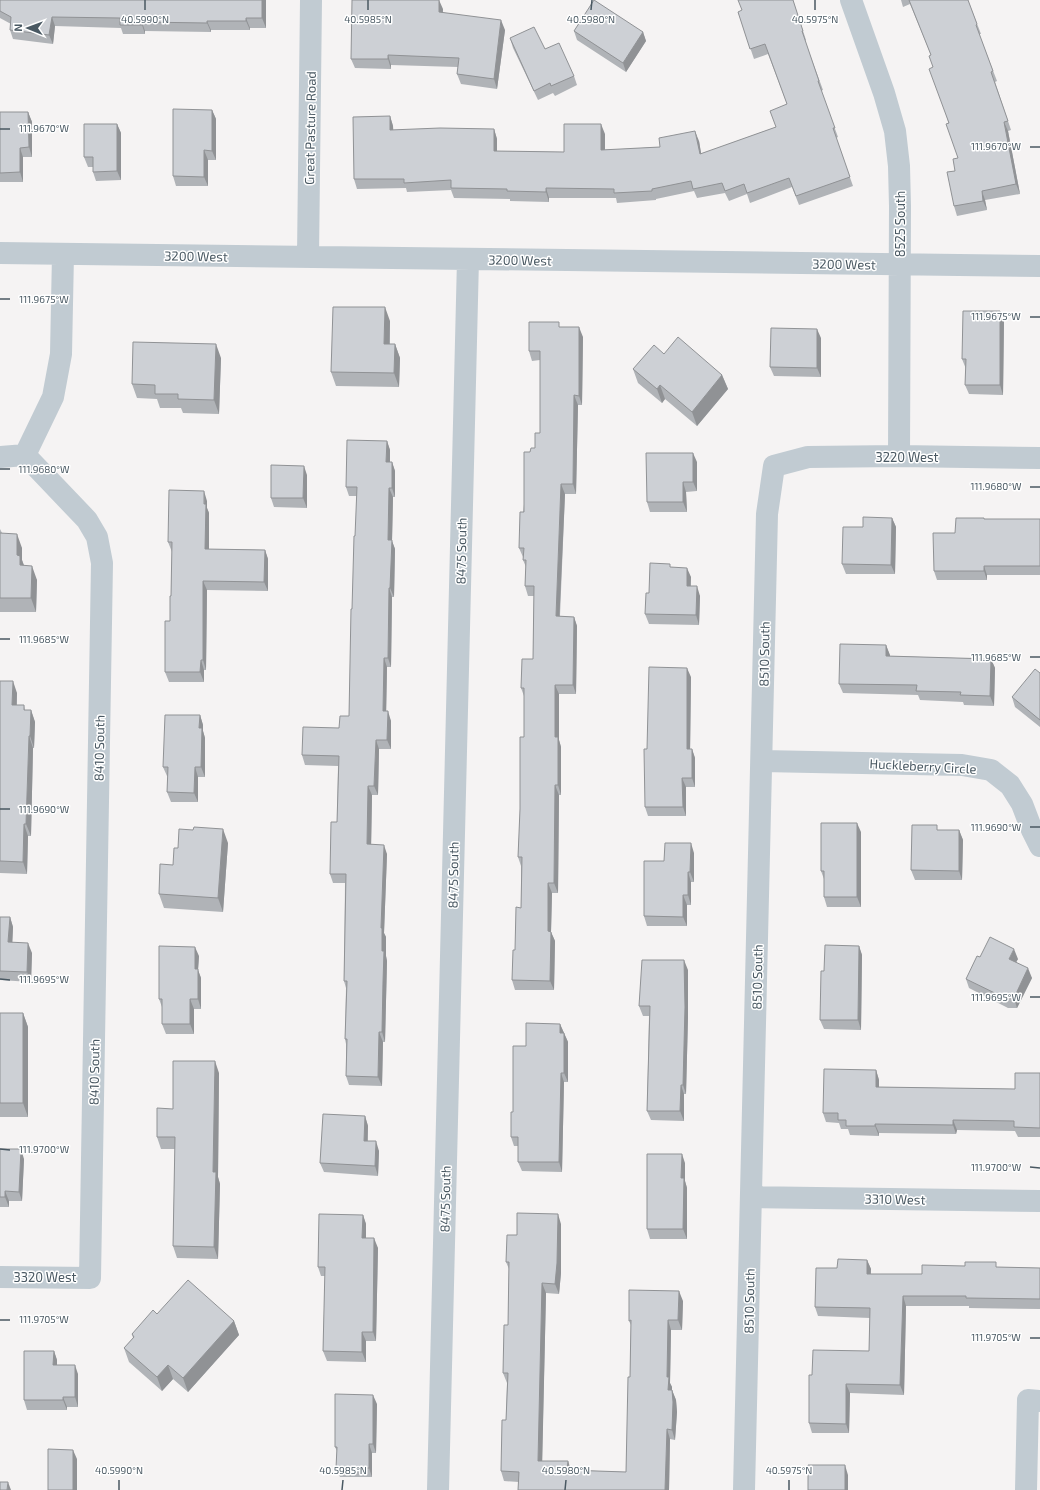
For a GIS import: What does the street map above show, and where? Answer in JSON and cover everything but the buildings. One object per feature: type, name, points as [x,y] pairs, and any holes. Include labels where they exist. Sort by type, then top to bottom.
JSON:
[{"type":"street","name":"Great Pasture Road","points":[[308,257],[311,0]]},
{"type":"street","name":"8525 South","points":[[850,0],[884,93],[895,132],[899,166],[899,456]]},
{"type":"street","name":"3200 West","points":[[0,254],[1040,266]]},
{"type":"street","points":[[0,456],[25,455],[53,398],[61,354],[63,254]]},
{"type":"street","name":"8475 South","points":[[438,1490],[468,259]]},
{"type":"street","name":"8410 South","points":[[25,455],[87,520],[97,537],[102,563],[90,1278]]},
{"type":"street","name":"3220 West","points":[[774,466],[808,457],[899,456],[1040,458]]},
{"type":"street","name":"8510 South","points":[[744,1490],[767,514],[774,466]]},
{"type":"street","name":"Huckleberry Circle","points":[[762,761],[962,766],[991,770],[1010,785],[1022,804],[1040,846]]},
{"type":"street","name":"3310 West","points":[[751,1197],[1040,1200]]},
{"type":"street","name":"3320 West","points":[[0,1277],[90,1278]]},
{"type":"street","points":[[1026,1490],[1028,1400],[1040,1401]]}]
